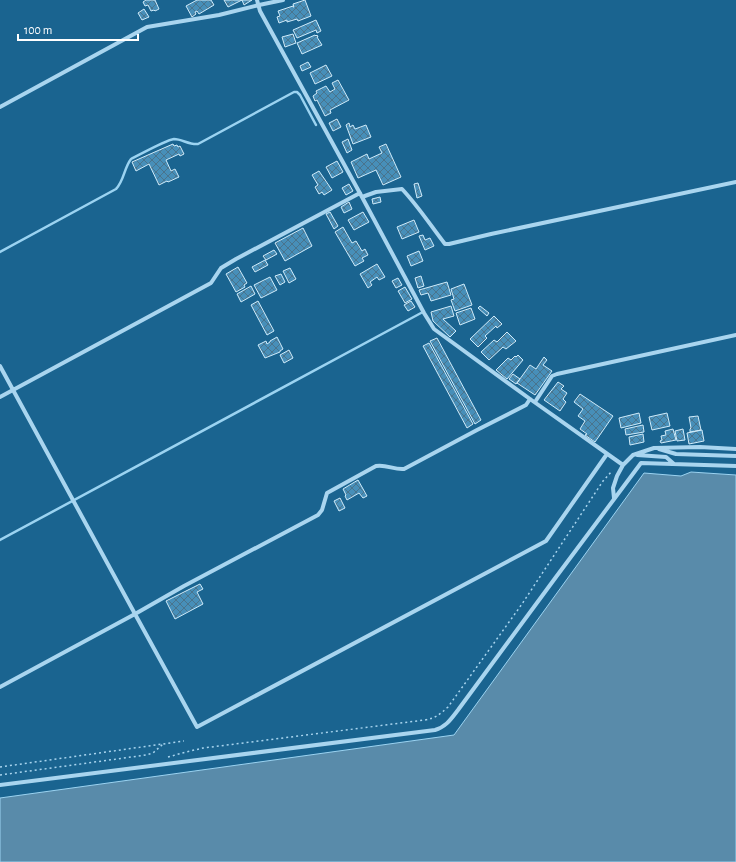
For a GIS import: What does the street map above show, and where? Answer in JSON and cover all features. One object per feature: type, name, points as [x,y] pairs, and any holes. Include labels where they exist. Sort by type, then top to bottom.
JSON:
[{"type":"street","points":[[0,107],[147,27],[219,15],[258,2],[283,0]]},
{"type":"street","points":[[258,2],[260,11],[420,306],[434,328],[534,402],[623,465]]},
{"type":"street","points":[[0,397],[210,283],[221,268],[283,233],[361,195],[402,189],[417,205],[445,244],[449,244],[498,232],[736,182]]},
{"type":"street","points":[[534,402],[552,376],[557,374],[736,335]]},
{"type":"street","points":[[0,366],[197,727],[546,541],[607,454]]},
{"type":"street","points":[[0,686],[318,515],[322,510],[327,493],[376,466],[382,465],[399,470],[404,469],[526,405],[530,399]]},
{"type":"street","points":[[614,498],[613,488],[617,476],[623,465],[633,455],[654,448],[700,447],[736,449]]},
{"type":"street","points":[[654,448],[676,454],[736,456]]},
{"type":"street","points":[[633,455],[666,457],[674,464]]},
{"type":"street","points":[[0,785],[440,729],[446,725],[458,710],[641,463],[736,466]]},
{"type":"path","points":[[203,748],[425,720],[440,714],[448,707],[522,604],[603,481],[613,470]]},
{"type":"path","points":[[0,767],[184,741]]},
{"type":"path","points":[[0,775],[146,755],[153,753],[164,744]]},
{"type":"water","points":[[691,472],[736,475],[736,862],[0,862],[0,798],[454,735],[644,473],[681,476]]},
{"type":"building","points":[[146,0],[155,0],[159,9],[151,11],[148,5],[145,6],[143,2]]},
{"type":"building","points":[[197,0],[211,0],[214,5],[199,14],[197,11],[195,12],[196,14],[192,17],[186,6]]},
{"type":"building","points":[[224,0],[242,0],[228,7]]},
{"type":"building","points":[[242,0],[252,0],[244,5]]},
{"type":"building","points":[[305,0],[311,16],[298,21],[297,19],[287,22],[287,20],[279,23],[277,17],[280,16],[278,11],[293,6],[294,7],[293,4]]},
{"type":"building","points":[[144,9],[149,17],[142,20],[138,13]]},
{"type":"building","points":[[316,20],[321,31],[317,33],[316,30],[297,38],[293,30]]},
{"type":"building","points":[[293,34],[296,43],[285,47],[282,37]]},
{"type":"building","points":[[317,35],[322,45],[302,54],[297,43]]},
{"type":"building","points":[[308,62],[311,67],[302,71],[300,66]]},
{"type":"building","points":[[326,65],[332,76],[315,84],[310,73]]},
{"type":"building","points":[[338,80],[349,100],[330,110],[331,113],[325,116],[317,100],[315,101],[313,96],[317,93],[316,91],[326,86],[330,92],[335,89],[332,83]]},
{"type":"building","points":[[337,119],[341,127],[333,131],[329,123]]},
{"type":"building","points":[[349,123],[350,127],[353,125],[355,129],[366,125],[371,137],[353,144],[346,125]]},
{"type":"building","points":[[348,139],[352,150],[347,153],[342,142]]},
{"type":"building","points":[[173,144],[174,146],[180,146],[184,154],[180,156],[179,154],[166,160],[171,171],[175,169],[179,177],[159,185],[149,164],[136,171],[132,162]]},
{"type":"building","points":[[386,144],[401,177],[383,185],[376,170],[358,178],[351,162],[367,154],[369,159],[382,153],[379,147]]},
{"type":"building","points":[[337,161],[343,172],[332,178],[326,167]]},
{"type":"building","points":[[319,171],[332,190],[324,195],[322,192],[319,194],[315,187],[318,185],[312,175]]},
{"type":"building","points":[[418,183],[422,196],[417,198],[414,184]]},
{"type":"building","points":[[349,184],[353,191],[346,195],[342,188]]},
{"type":"building","points":[[380,197],[381,202],[373,204],[372,199]]},
{"type":"building","points":[[349,202],[352,209],[344,213],[341,207]]},
{"type":"building","points":[[330,212],[338,226],[334,229],[326,214]]},
{"type":"building","points":[[363,212],[369,222],[354,230],[348,220]]},
{"type":"building","points":[[414,220],[419,232],[402,239],[397,227]]},
{"type":"building","points":[[343,227],[352,243],[356,241],[362,251],[365,249],[368,255],[362,258],[364,261],[355,266],[335,232]]},
{"type":"building","points":[[303,228],[312,246],[285,261],[275,243]]},
{"type":"building","points":[[423,235],[425,240],[430,238],[434,246],[425,250],[419,236]]},
{"type":"building","points":[[274,250],[277,254],[266,260],[263,256]]},
{"type":"building","points":[[419,251],[423,261],[411,266],[407,256]]},
{"type":"building","points":[[265,260],[268,265],[255,272],[252,267]]},
{"type":"building","points":[[377,264],[385,277],[379,280],[377,277],[370,282],[372,285],[368,288],[360,274]]},
{"type":"building","points":[[238,267],[247,283],[244,285],[245,287],[236,292],[226,274]]},
{"type":"building","points":[[290,268],[296,279],[289,283],[283,271]]},
{"type":"building","points":[[281,274],[285,282],[280,285],[275,276]]},
{"type":"building","points":[[421,276],[424,286],[418,288],[415,278]]},
{"type":"building","points":[[270,277],[277,290],[261,298],[254,285]]},
{"type":"building","points":[[398,278],[402,285],[396,288],[392,281]]},
{"type":"building","points":[[447,282],[451,295],[431,301],[428,293],[421,295],[419,290]]},
{"type":"building","points":[[464,284],[472,305],[455,311],[451,300],[454,299],[451,289]]},
{"type":"building","points":[[251,286],[255,294],[241,302],[237,294]]},
{"type":"building","points":[[405,287],[412,299],[405,303],[398,291]]},
{"type":"building","points":[[258,301],[274,331],[267,335],[251,305]]},
{"type":"building","points":[[411,301],[415,307],[408,311],[404,305]]},
{"type":"building","points":[[451,306],[454,316],[443,319],[456,331],[450,337],[433,321],[431,312]]},
{"type":"building","points":[[480,306],[489,313],[487,316],[478,308]]},
{"type":"building","points":[[471,308],[475,319],[460,325],[456,313]]},
{"type":"building","points":[[494,316],[502,324],[497,328],[496,326],[485,336],[487,338],[478,347],[470,339]]},
{"type":"building","points":[[507,332],[516,341],[506,349],[503,347],[489,360],[481,352],[494,340],[497,342]]},
{"type":"building","points":[[277,337],[283,349],[280,352],[265,358],[258,345],[266,341],[267,344]]},
{"type":"building","points":[[437,338],[481,420],[475,424],[430,341]]},
{"type":"building","points":[[429,343],[473,424],[467,428],[423,346]]},
{"type":"building","points":[[289,350],[293,358],[284,363],[280,355]]},
{"type":"building","points":[[518,355],[523,360],[507,379],[496,370],[508,358],[511,360]]},
{"type":"building","points":[[544,357],[547,360],[543,365],[552,371],[535,395],[517,383],[530,365],[536,369]]},
{"type":"building","points":[[513,374],[520,379],[516,384],[509,379]]},
{"type":"building","points":[[558,382],[564,386],[561,389],[567,393],[563,399],[566,402],[560,411],[544,400]]},
{"type":"building","points":[[580,394],[613,416],[595,442],[585,435],[587,434],[580,429],[585,421],[578,416],[583,409],[574,402]]},
{"type":"building","points":[[639,413],[641,423],[621,428],[619,418]]},
{"type":"building","points":[[667,413],[670,426],[652,430],[649,417]]},
{"type":"building","points":[[698,416],[701,430],[690,432],[691,428],[689,417]]},
{"type":"building","points":[[643,425],[644,432],[626,435],[625,429]]},
{"type":"building","points":[[673,429],[676,440],[661,443],[661,436],[666,435],[665,431]]},
{"type":"building","points":[[683,429],[685,440],[677,441],[675,431]]},
{"type":"building","points":[[702,430],[704,441],[689,444],[687,433]]},
{"type":"building","points":[[643,434],[644,442],[630,445],[629,437]]},
{"type":"building","points":[[358,480],[367,496],[363,498],[359,493],[347,500],[343,489]]},
{"type":"building","points":[[340,498],[345,508],[339,511],[334,501]]},
{"type":"building","points":[[200,584],[203,589],[197,592],[203,604],[175,619],[166,601]]},
{"type":"waterway","points":[[0,252],[116,189],[119,186],[131,159],[165,142],[174,139],[192,144],[198,144],[294,92],[297,92],[300,95],[316,125]]},
{"type":"waterway","points":[[0,540],[421,313]]}]
